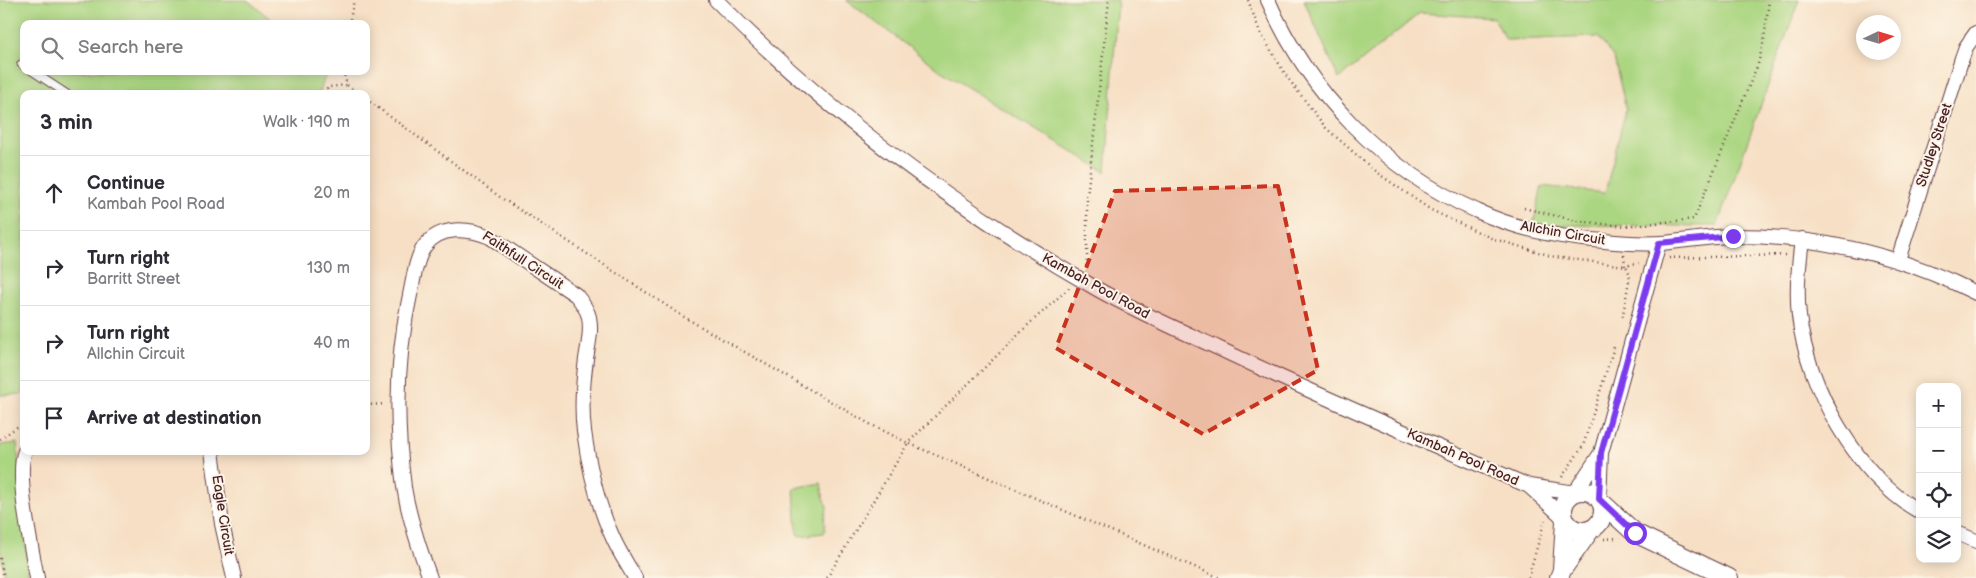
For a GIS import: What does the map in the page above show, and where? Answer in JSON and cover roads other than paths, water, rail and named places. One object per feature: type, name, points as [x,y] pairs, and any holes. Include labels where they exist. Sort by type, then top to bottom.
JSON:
[{"type":"street","name":"Kambah Pool Road","points":[[716,0],[758,41],[852,124],[930,183],[1012,238],[1080,279],[1133,308],[1271,374],[1529,486],[1575,492]]},
{"type":"street","name":"Allchin Circuit","points":[[1268,0],[1283,32],[1309,73],[1328,99],[1367,139],[1406,171],[1476,211],[1517,226],[1569,237],[1659,243],[1733,236],[1802,239],[1851,247],[1898,260],[1945,278],[1976,293]]},
{"type":"street","name":"Studley Street","points":[[1898,260],[1962,58],[1966,47],[1976,33]]},
{"type":"street","name":"Faithfull Circuit","points":[[430,578],[417,544],[404,488],[398,432],[398,376],[404,319],[418,257],[429,241],[441,234],[455,230],[477,231],[490,237],[576,295],[589,315],[591,331],[586,361],[583,407],[584,429],[591,474],[613,538],[635,578]]},
{"type":"street","points":[[1802,239],[1798,272],[1799,316],[1806,354],[1820,392],[1838,428],[1874,475],[1916,510]]},
{"type":"street","points":[[1560,574],[1602,515],[1602,506],[1599,500],[1601,453],[1659,243]]},
{"type":"street","points":[[1560,574],[1565,519],[1564,503],[1575,492],[1601,453]]},
{"type":"street","points":[[24,455],[22,466],[25,508],[37,578]]},
{"type":"street","name":"Eagle Circuit","points":[[213,455],[222,524],[234,578]]},
{"type":"street","name":"Kambah Pool Road","points":[[1529,486],[1565,519]]},
{"type":"street","points":[[1575,492],[1590,492],[1635,533],[1729,578]]},
{"type":"street","points":[[1565,519],[1572,528],[1578,530],[1592,528],[1635,533]]},
{"type":"street","points":[[1961,535],[1976,541]]},
{"type":"lane","points":[[38,75],[61,90]]}]
